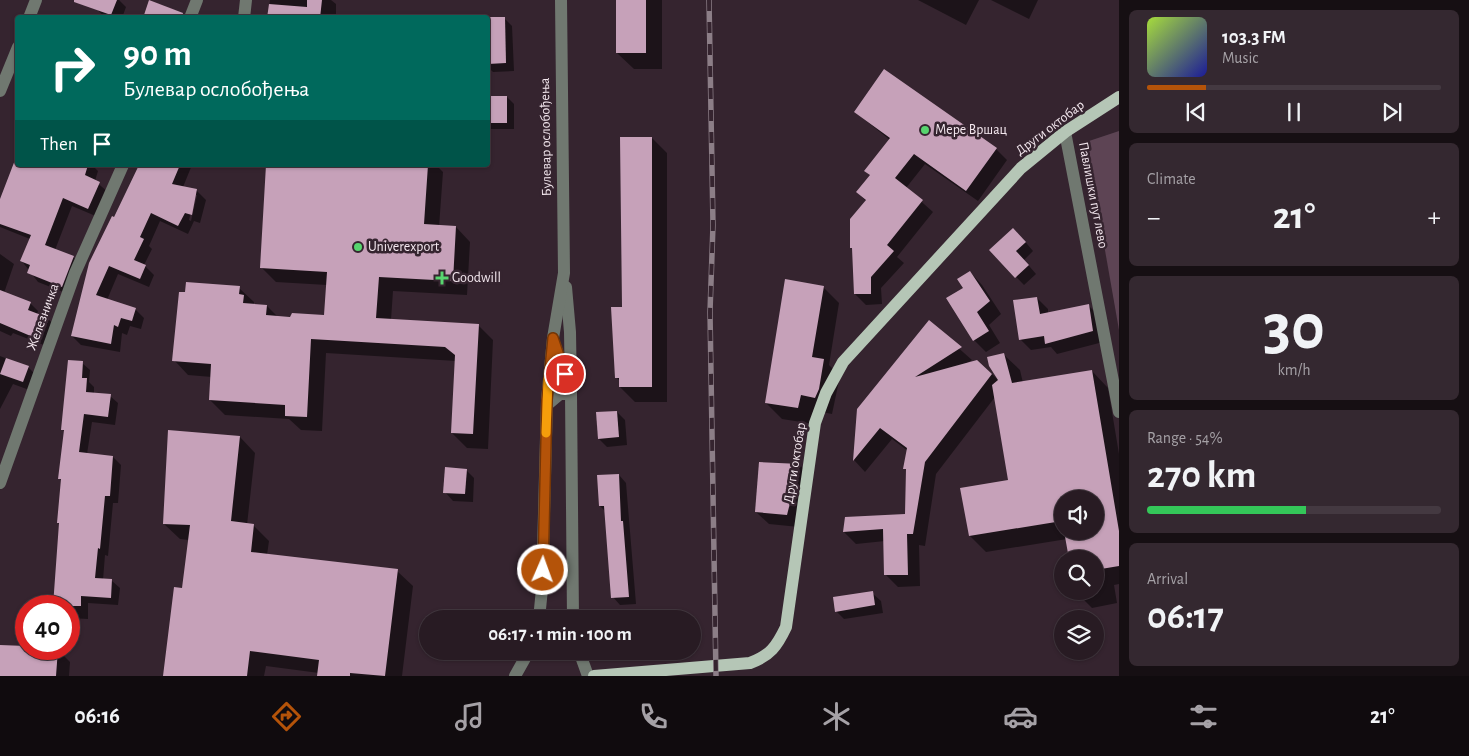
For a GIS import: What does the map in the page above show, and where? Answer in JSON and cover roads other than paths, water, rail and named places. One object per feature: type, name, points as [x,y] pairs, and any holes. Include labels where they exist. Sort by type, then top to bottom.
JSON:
[{"type":"main road","name":"Други октобар","points":[[594,676],[750,663],[764,658],[776,646],[786,627],[815,423],[826,393],[843,362],[1021,168],[1065,132],[1119,97]]},
{"type":"street","points":[[30,15],[36,0]]},
{"type":"street","points":[[191,15],[197,0]]},
{"type":"street","points":[[244,15],[246,0]]},
{"type":"street","name":"Булевар ослобођења","points":[[560,0],[564,273],[570,332],[573,610]]},
{"type":"street","points":[[0,91],[15,54]]},
{"type":"street","name":"Павлишки пут лево","points":[[1065,132],[1119,412]]},
{"type":"street","name":"Железничка","points":[[0,482],[75,273],[122,167]]},
{"type":"street","name":"Булевар ослобођења","points":[[540,610],[547,405],[553,338],[564,273]]},
{"type":"street","name":"Булевар ослобођења","points":[[553,338],[571,388]]},
{"type":"street","points":[[547,405],[571,388]]},
{"type":"street","points":[[515,676],[524,660]]},
{"type":"street","points":[[582,660],[588,676]]},
{"type":"railway","points":[[709,0],[713,225],[710,312],[716,676]]},
{"type":"place","name":"Мере Вршац","points":[[925,130]]},
{"type":"place","name":"Univerexport","points":[[358,247]]},
{"type":"place","name":"Goodwill","points":[[442,278]]}]
